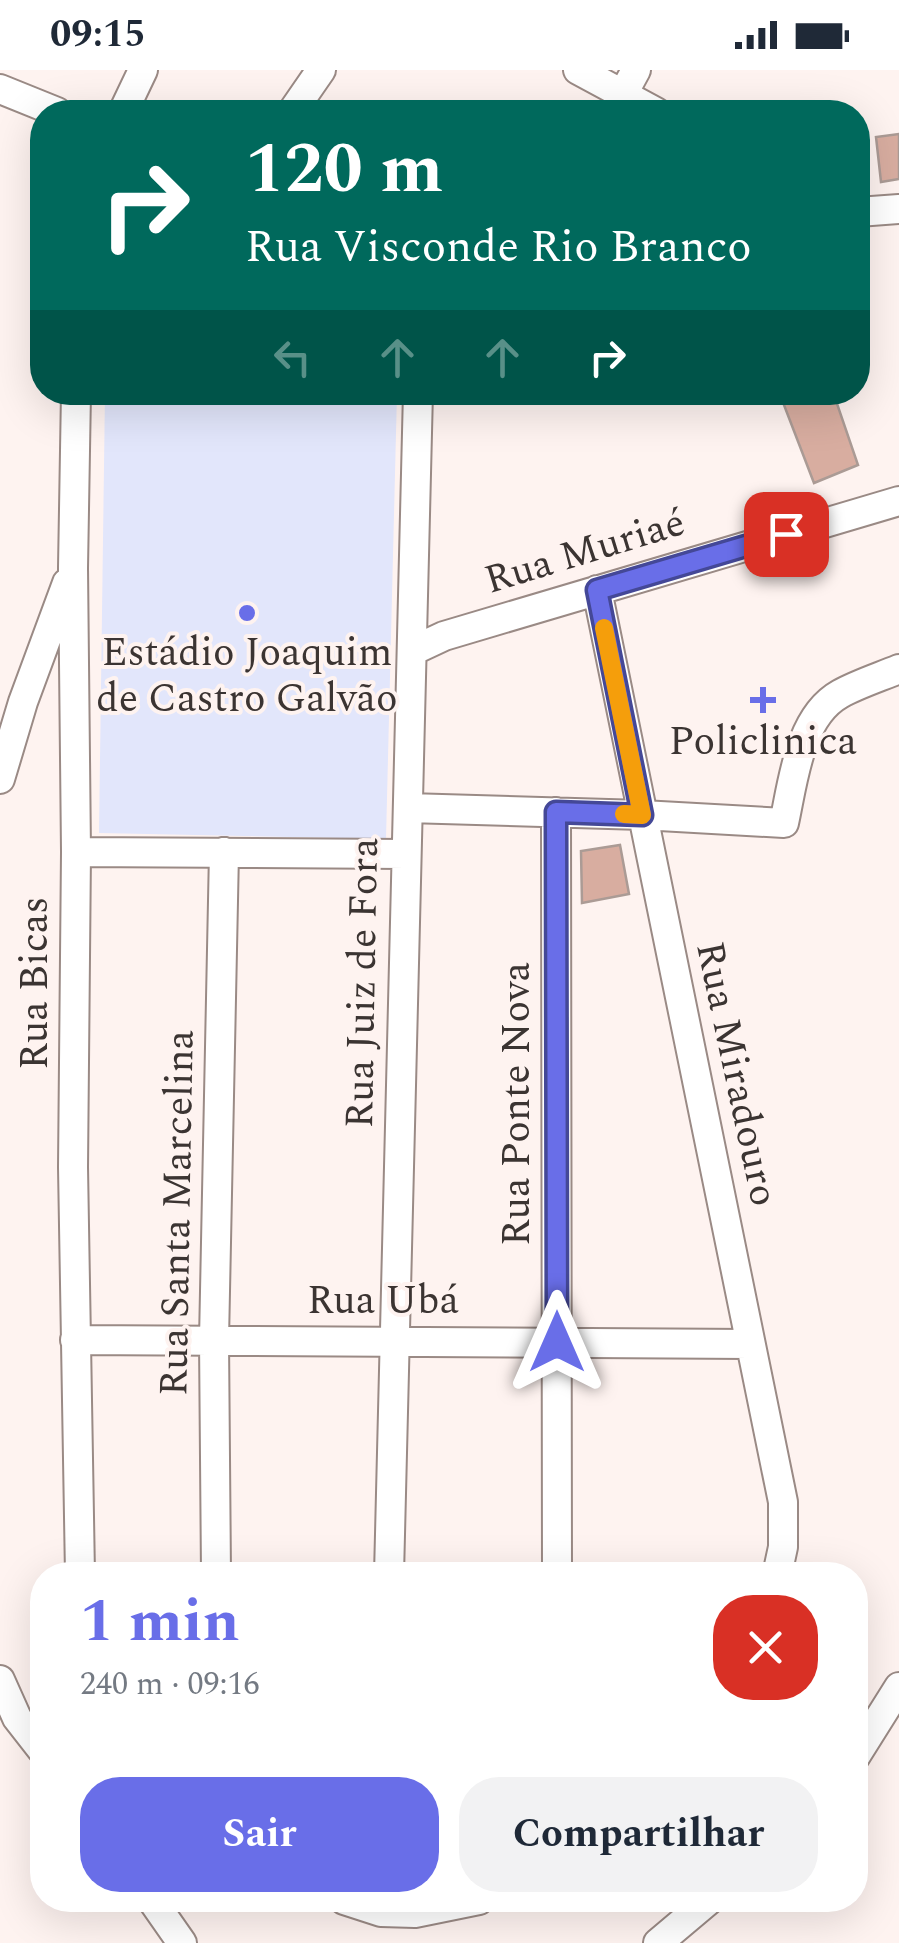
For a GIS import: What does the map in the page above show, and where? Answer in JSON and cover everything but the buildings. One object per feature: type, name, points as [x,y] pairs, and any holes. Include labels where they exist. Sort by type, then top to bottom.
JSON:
[{"type":"street","points":[[129,100],[143,70]]},
{"type":"street","points":[[300,100],[321,70]]},
{"type":"street","points":[[578,70],[629,82]]},
{"type":"street","points":[[0,89],[30,101]]},
{"type":"street","points":[[870,211],[899,209]]},
{"type":"street","name":"Rua Bicas","points":[[76,405],[72,568],[76,852],[73,1167],[80,1562]]},
{"type":"street","name":"Rua Juiz de Fora","points":[[389,1562],[418,405]]},
{"type":"street","name":"Rua Muriaé","points":[[412,651],[444,636],[899,501]]},
{"type":"street","points":[[0,777],[72,568]]},
{"type":"street","name":"Rua Miradouro","points":[[597,590],[782,1502],[780,1562]]},
{"type":"street","points":[[408,808],[784,823],[797,760],[811,723],[836,696],[899,669]]},
{"type":"street","name":"Rua Ponte Nova","points":[[556,812],[557,1562]]},
{"type":"street","points":[[76,852],[406,854]]},
{"type":"street","name":"Rua Santa Marcelina","points":[[216,1562],[214,1340],[224,852]]},
{"type":"street","name":"Rua Ubá","points":[[75,1340],[750,1344]]},
{"type":"street","points":[[0,1680],[17,1718],[30,1735]]},
{"type":"street","points":[[868,1736],[899,1687]]},
{"type":"street","points":[[160,1912],[182,1943]]},
{"type":"street","points":[[658,1943],[695,1912]]},
{"type":"shaded area","name":"Estádio Joaquim de Castro Galvão","points":[[105,405],[397,405],[386,839],[99,833]]},
{"type":"slow traffic","points":[[604,628],[642,815],[624,814]]},
{"type":"place","name":"Estádio Joaquim de Castro Galvão","points":[[247,613]]},
{"type":"place","name":"Policlinica","points":[[763,700]]},
{"type":"route","points":[[557,1342],[556,812],[642,815],[597,590],[786,534]]}]
